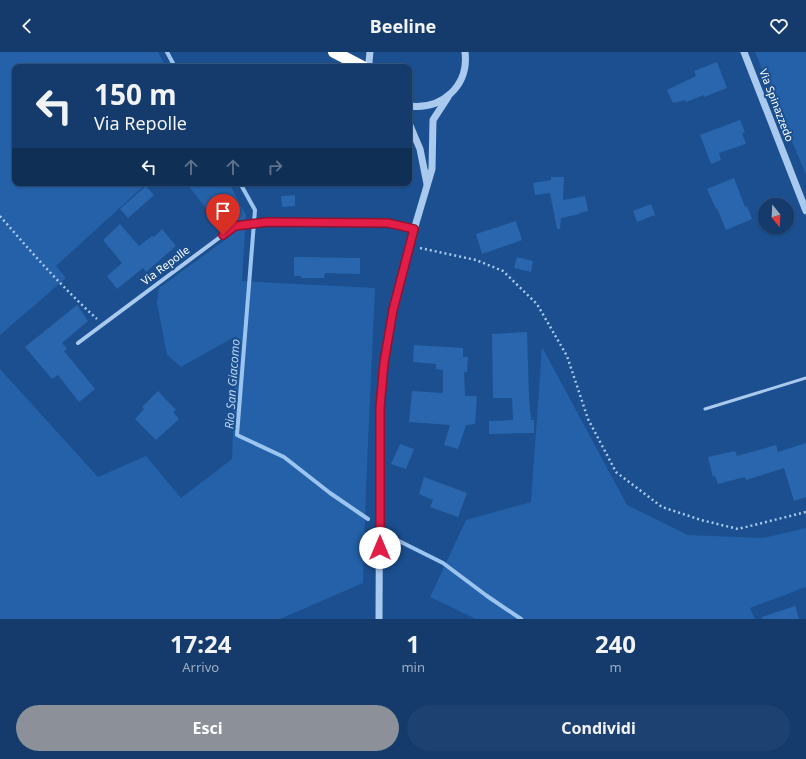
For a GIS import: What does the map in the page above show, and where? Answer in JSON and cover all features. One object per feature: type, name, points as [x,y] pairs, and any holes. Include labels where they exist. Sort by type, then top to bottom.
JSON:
[{"type":"highway","points":[[334,52],[357,64]]},
{"type":"street","points":[[369,64],[370,52]]},
{"type":"street","points":[[379,619],[381,401],[384,363],[393,310],[414,229],[432,169],[433,120],[457,86],[463,74],[466,60],[465,52]]},
{"type":"street","name":"Via Spinazzedo","points":[[744,52],[806,211]]},
{"type":"street","points":[[412,106],[420,107],[434,104],[448,97]]},
{"type":"street","points":[[412,130],[420,149],[428,186]]},
{"type":"street","name":"Via Repolle","points":[[78,343],[235,226],[267,222],[388,223],[414,229]]},
{"type":"lane","points":[[705,409],[806,378]]},
{"type":"path","points":[[0,216],[69,293],[103,325]]},
{"type":"path","points":[[410,246],[476,260],[503,271],[537,304],[567,356],[588,419],[616,472],[662,507],[701,520],[738,529],[806,512]]},
{"type":"shaded area","points":[[0,52],[158,52],[164,64],[12,64],[12,186],[144,186],[56,266],[66,278],[0,335]]},
{"type":"shaded area","points":[[755,52],[806,52],[806,175]]},
{"type":"shaded area","points":[[188,186],[231,186],[246,215],[242,281],[375,288],[363,583],[280,619],[0,619],[0,369],[98,477],[146,456],[181,498],[232,459],[236,336],[181,367],[167,355],[157,303],[159,288],[229,237]]},
{"type":"shaded area","points":[[542,347],[627,505],[688,535],[763,538],[806,528],[806,587],[750,608],[755,619],[476,619],[430,597],[466,520],[531,502]]},
{"type":"building","points":[[717,62],[727,88],[686,102],[685,100],[673,103],[667,90],[696,76],[694,71]]},
{"type":"building","points":[[740,120],[745,132],[742,133],[746,144],[719,153],[721,160],[711,164],[700,135]]},
{"type":"building","points":[[551,177],[564,177],[563,200],[585,196],[588,211],[561,218],[560,229],[557,229],[550,193],[535,195],[533,183],[551,180]]},
{"type":"building","points":[[734,178],[745,207],[747,206],[752,219],[726,230],[707,189]]},
{"type":"building","points":[[146,186],[154,195],[128,218],[120,209]]},
{"type":"building","points":[[295,195],[295,206],[282,207],[281,196]]},
{"type":"building","points":[[651,204],[655,215],[637,222],[633,211]]},
{"type":"building","points":[[516,221],[522,240],[482,254],[476,234]]},
{"type":"building","points":[[120,224],[139,246],[152,236],[154,237],[162,229],[176,246],[146,272],[143,268],[117,289],[107,276],[122,263],[103,240]]},
{"type":"building","points":[[294,257],[360,258],[360,274],[325,273],[324,278],[301,278],[301,276],[294,276]]},
{"type":"building","points":[[517,257],[533,261],[531,272],[514,268]]},
{"type":"building","points":[[77,305],[88,321],[62,343],[67,349],[64,351],[95,389],[79,402],[58,375],[52,379],[25,347]]},
{"type":"building","points":[[527,332],[529,397],[531,420],[534,420],[534,433],[489,434],[489,421],[513,420],[512,398],[493,398],[492,334]]},
{"type":"building","points":[[414,345],[463,348],[463,357],[468,357],[467,372],[464,372],[465,396],[477,396],[475,424],[466,425],[458,449],[444,445],[450,425],[409,422],[412,391],[443,393],[443,370],[436,369],[436,364],[413,362]]},
{"type":"building","points":[[158,391],[176,410],[173,412],[179,419],[156,440],[135,419],[144,409],[142,407]]},
{"type":"building","points":[[806,443],[806,497],[794,501],[784,468],[746,480],[745,477],[718,484],[715,476],[713,477],[708,457],[735,451],[737,456],[776,445],[778,452]]},
{"type":"building","points":[[400,444],[414,449],[406,469],[391,464]]},
{"type":"building","points":[[424,477],[467,493],[458,517],[430,507],[433,500],[419,494]]},
{"type":"building","points":[[795,606],[799,619],[762,619],[762,617]]},
{"type":"waterway","name":"Rio San Giacomo","points":[[167,52],[173,64]]},
{"type":"waterway","name":"Rio San Giacomo","points":[[242,186],[255,210],[237,435],[284,457],[330,493],[368,519]]},
{"type":"waterway","name":"Rio San Giacomo","points":[[395,539],[443,563],[521,619]]},
{"type":"route","points":[[223,235],[235,226],[267,222],[388,223],[414,229],[393,310],[384,363],[380,408],[380,548]]}]
